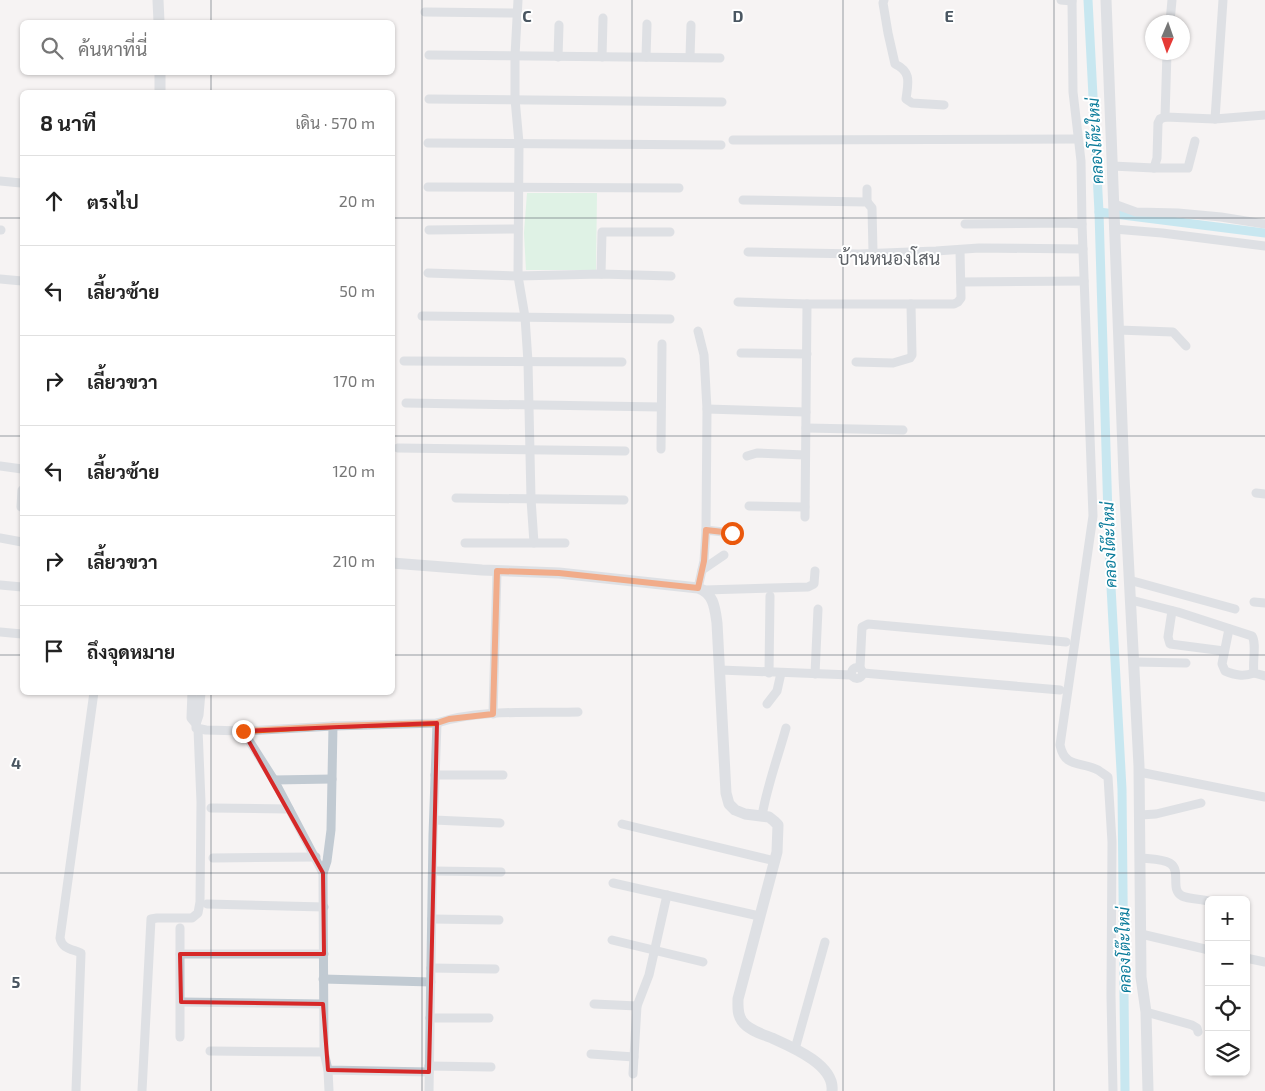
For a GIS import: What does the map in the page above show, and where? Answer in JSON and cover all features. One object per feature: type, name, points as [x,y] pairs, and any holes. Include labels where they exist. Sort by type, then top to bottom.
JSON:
[{"type":"street","points":[[158,0],[159,20]]},
{"type":"street","points":[[518,0],[515,56],[515,99],[519,143],[518,276],[525,318],[528,362],[531,499],[534,543]]},
{"type":"street","points":[[884,0],[888,33],[896,64],[904,68],[907,73],[906,99],[912,103],[944,105]]},
{"type":"street","points":[[1061,0],[1072,1],[1073,92],[1081,161],[1094,516],[1060,745],[1062,753],[1068,761],[1097,769],[1108,777],[1112,842],[1111,995],[1113,1091]]},
{"type":"street","points":[[1106,0],[1118,330],[1139,772],[1141,977],[1146,1012],[1148,1091]]},
{"type":"street","points":[[1171,15],[1172,0]]},
{"type":"street","points":[[1215,119],[1223,0]]},
{"type":"street","points":[[425,12],[517,13]]},
{"type":"street","points":[[602,18],[602,57]]},
{"type":"street","points":[[646,57],[647,24]]},
{"type":"street","points":[[558,57],[559,25]]},
{"type":"street","points":[[690,57],[691,25]]},
{"type":"street","points":[[429,55],[720,58]]},
{"type":"street","points":[[1165,117],[1167,60]]},
{"type":"street","points":[[160,75],[160,90]]},
{"type":"street","points":[[429,100],[515,99],[722,102]]},
{"type":"street","points":[[1154,168],[1157,158],[1158,123],[1160,119],[1165,117],[1215,119],[1265,115]]},
{"type":"street","points":[[733,140],[1078,139]]},
{"type":"street","points":[[1112,166],[1188,168],[1195,141]]},
{"type":"street","points":[[428,142],[721,145]]},
{"type":"street","points":[[0,181],[20,183]]},
{"type":"street","points":[[428,187],[679,188]]},
{"type":"street","points":[[867,189],[867,202],[872,208],[873,252]]},
{"type":"street","points":[[743,200],[867,202]]},
{"type":"street","points":[[1114,207],[1136,212],[1178,213],[1265,224]]},
{"type":"street","points":[[965,224],[1082,224]]},
{"type":"street","points":[[1114,227],[1265,246]]},
{"type":"street","points":[[429,230],[518,229]]},
{"type":"street","points":[[601,274],[602,232],[670,232]]},
{"type":"street","points":[[748,252],[859,254],[978,248],[1083,249]]},
{"type":"street","points":[[738,302],[911,304],[958,302],[961,282],[960,250]]},
{"type":"street","points":[[428,273],[518,276],[601,274],[671,276]]},
{"type":"street","points":[[0,279],[20,281]]},
{"type":"street","points":[[961,282],[1084,281]]},
{"type":"street","points":[[805,517],[807,304]]},
{"type":"street","points":[[856,362],[893,363],[910,358],[912,355],[911,304]]},
{"type":"street","points":[[422,316],[670,319]]},
{"type":"street","points":[[1118,330],[1173,332],[1186,346]]},
{"type":"street","points":[[698,332],[704,355],[707,409],[706,530],[702,589],[714,604],[717,623],[726,793],[728,804],[735,810],[762,816],[774,821],[778,825],[777,852],[738,999],[737,1012],[746,1026],[795,1049],[827,1071],[832,1081],[832,1091]]},
{"type":"street","points":[[661,449],[662,344]]},
{"type":"street","points":[[741,353],[807,354]]},
{"type":"street","points":[[404,361],[622,362]]},
{"type":"street","points":[[406,403],[661,407]]},
{"type":"street","points":[[707,409],[806,412]]},
{"type":"street","points":[[806,428],[903,430]]},
{"type":"street","points":[[398,448],[625,451]]},
{"type":"street","points":[[747,456],[757,453],[805,455]]},
{"type":"street","points":[[0,466],[20,469]]},
{"type":"street","points":[[456,498],[624,500]]},
{"type":"street","points":[[749,506],[805,507]]},
{"type":"street","points":[[706,530],[732,533]]},
{"type":"street","points":[[0,538],[20,542]]},
{"type":"street","points":[[465,543],[565,543]]},
{"type":"street","points":[[702,570],[724,555]]},
{"type":"street","points":[[395,563],[414,566],[559,573],[702,589],[808,587],[814,584],[815,571]]},
{"type":"street","points":[[493,714],[497,571]]},
{"type":"street","points":[[1129,580],[1235,609]]},
{"type":"street","points":[[0,585],[20,587]]},
{"type":"street","points":[[768,673],[770,596]]},
{"type":"street","points":[[1130,600],[1252,636],[1255,640],[1252,662],[1254,673]]},
{"type":"street","points":[[1254,602],[1265,603]]},
{"type":"street","points":[[815,674],[818,610]]},
{"type":"street","points":[[1172,611],[1168,637],[1170,644],[1224,651]]},
{"type":"street","points":[[720,670],[852,675],[854,678],[859,679],[861,671],[862,627],[868,624],[1066,642]]},
{"type":"street","points":[[1229,629],[1222,664],[1225,671],[1235,675],[1246,676],[1254,673],[1265,676]]},
{"type":"street","points":[[0,632],[20,634]]},
{"type":"street","points":[[1134,662],[1186,663]]},
{"type":"street","points":[[861,671],[1060,690]]},
{"type":"street","points":[[767,704],[777,691],[781,673]]},
{"type":"street","points":[[76,1091],[81,953],[65,947],[61,944],[60,938],[94,695]]},
{"type":"street","points":[[192,695],[191,718],[197,726],[243,731],[437,723],[449,719],[493,714],[578,712]]},
{"type":"street","points":[[142,1091],[152,919],[192,918],[198,913],[200,902],[201,802],[197,726],[201,695]]},
{"type":"street","points":[[429,1091],[432,871],[437,723]]},
{"type":"street","points":[[329,1091],[328,1070],[324,1052],[323,873],[327,861],[331,830],[334,726]]},
{"type":"street","points":[[762,816],[765,794],[786,728]]},
{"type":"street","points":[[243,731],[274,780],[323,873]]},
{"type":"street","points":[[1139,772],[1265,797]]},
{"type":"street","points":[[435,775],[503,775]]},
{"type":"street","points":[[274,780],[332,779]]},
{"type":"street","points":[[1140,815],[1156,814],[1201,803]]},
{"type":"street","points":[[210,808],[290,809]]},
{"type":"street","points":[[434,820],[500,823]]},
{"type":"street","points":[[622,824],[774,861]]},
{"type":"street","points":[[213,858],[316,857]]},
{"type":"street","points":[[1141,858],[1170,863],[1175,868],[1178,892],[1182,896],[1205,900]]},
{"type":"street","points":[[432,871],[501,872]]},
{"type":"street","points":[[613,882],[759,916]]},
{"type":"street","points":[[633,1074],[637,1006],[649,975],[667,895]]},
{"type":"street","points":[[208,904],[324,908]]},
{"type":"street","points":[[432,919],[499,920]]},
{"type":"street","points":[[180,928],[180,1037]]},
{"type":"street","points":[[1141,934],[1205,949]]},
{"type":"street","points":[[612,940],[702,962]]},
{"type":"street","points":[[795,1049],[825,942]]},
{"type":"street","points":[[180,954],[324,954]]},
{"type":"street","points":[[1250,959],[1265,962]]},
{"type":"street","points":[[431,968],[496,970]]},
{"type":"street","points":[[323,979],[431,982]]},
{"type":"street","points":[[180,1002],[323,1004]]},
{"type":"street","points":[[594,1004],[637,1006]]},
{"type":"street","points":[[1146,1012],[1192,1025],[1198,1032]]},
{"type":"street","points":[[430,1018],[489,1018]]},
{"type":"street","points":[[210,1051],[324,1052]]},
{"type":"street","points":[[591,1054],[634,1057]]},
{"type":"street","points":[[328,1070],[491,1067]]},
{"type":"highlighted area","points":[[437,723],[429,1072],[328,1070],[323,1004],[181,1002],[180,954],[324,954],[323,873],[243,731]]},
{"type":"green space","points":[[527,193],[597,193],[596,270],[526,270],[524,233]]},
{"type":"waterway","name":"คลองโต๊ะใหม่","points":[[1088,0],[1099,212],[1109,550],[1122,789],[1125,1091]]},
{"type":"waterway","points":[[1099,212],[1265,233]]},
{"type":"district","name":"บ้านหนองโสน","points":[[889,259]]},
{"type":"route","points":[[243,731],[268,728],[437,723],[449,719],[493,714],[497,571],[559,573],[698,588],[704,561],[706,530],[732,533]]}]
